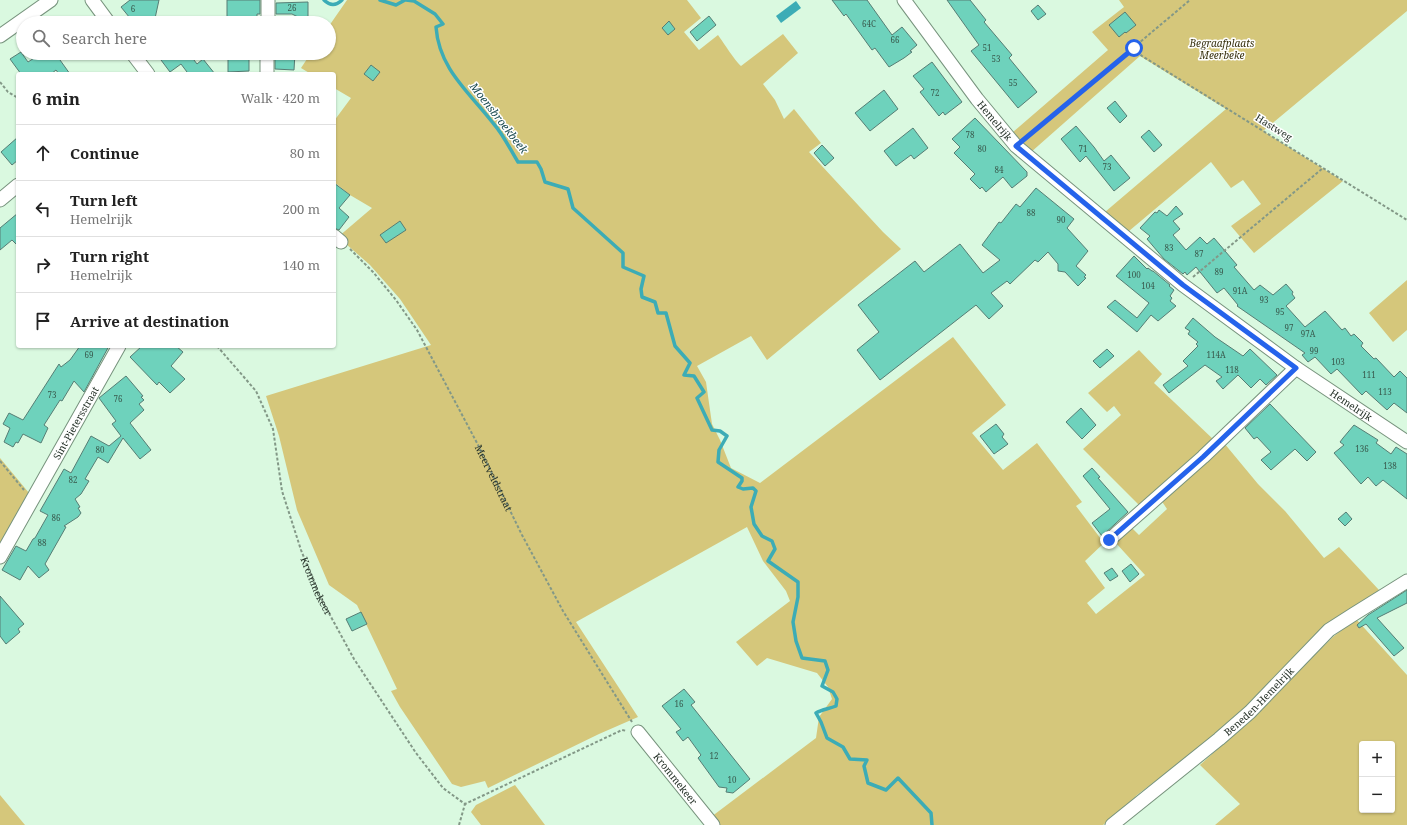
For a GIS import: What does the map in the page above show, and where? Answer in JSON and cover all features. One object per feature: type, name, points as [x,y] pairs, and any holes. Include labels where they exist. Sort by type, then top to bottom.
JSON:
[{"type":"street","points":[[28,16],[51,0]]},
{"type":"street","points":[[92,0],[104,16]]},
{"type":"street","points":[[268,0],[268,16]]},
{"type":"street","name":"Hemelrijk","points":[[904,0],[976,98],[1016,146],[1183,285],[1296,368],[1407,442]]},
{"type":"street","points":[[0,36],[16,25]]},
{"type":"street","points":[[136,60],[143,71]]},
{"type":"street","points":[[267,60],[267,72]]},
{"type":"street","points":[[0,200],[16,187]]},
{"type":"street","name":"Sint-Pietersstraat","points":[[0,557],[118,348]]},
{"type":"street","points":[[1109,540],[1203,457],[1296,368]]},
{"type":"street","name":"Beneden-Hemelrijk","points":[[1112,825],[1219,739],[1250,712],[1330,630],[1407,582]]},
{"type":"street","name":"Krommekeer","points":[[638,732],[713,825]]},
{"type":"path","points":[[1016,146],[1190,0]]},
{"type":"path","name":"Hastweg","points":[[1134,48],[1142,56],[1407,220]]},
{"type":"path","points":[[0,82],[8,92],[16,97]]},
{"type":"path","points":[[1183,285],[1323,168]]},
{"type":"path","name":"Meerveldstraat","points":[[338,239],[373,272],[396,300],[417,330],[478,443],[522,535],[559,604],[638,732]]},
{"type":"path","name":"Krommekeer","points":[[219,348],[256,391],[273,429],[282,490],[301,550],[319,595],[354,658],[416,753],[443,788],[465,804]]},
{"type":"path","points":[[0,461],[33,500]]},
{"type":"path","points":[[459,825],[465,804],[622,730]]},
{"type":"green space","points":[[347,0],[687,0],[701,18],[684,32],[699,50],[718,35],[741,66],[783,34],[798,53],[763,84],[775,100],[784,119],[794,109],[821,143],[809,152],[883,232],[901,249],[767,360],[751,336],[697,366],[706,382],[712,424],[731,468],[760,483],[953,337],[1006,405],[972,433],[1003,470],[1037,443],[1082,502],[1076,506],[1104,543],[1085,561],[1105,588],[1087,603],[1096,614],[1145,575],[1115,542],[1132,528],[1139,535],[1167,509],[1161,500],[1224,443],[1258,484],[1285,511],[1324,558],[1339,547],[1379,590],[1215,736],[1137,795],[1128,805],[1103,825],[718,825],[711,817],[816,738],[819,717],[832,699],[828,687],[817,673],[767,658],[757,666],[736,642],[790,601],[786,591],[763,561],[747,527],[576,622],[638,717],[599,734],[488,788],[485,781],[461,787],[452,784],[400,707],[391,691],[397,689],[357,605],[329,585],[297,510],[279,436],[266,396],[431,345],[400,299],[370,265],[338,237],[372,208],[350,195],[336,184],[336,118],[351,98],[336,89],[336,72],[308,72],[301,68],[306,60],[336,60],[336,16]]},
{"type":"green space","name":"Begraafplaats Meerbeke","points":[[1119,0],[1407,0],[1407,11],[1263,131],[1343,181],[1254,253],[1231,226],[1261,204],[1243,180],[1231,188],[1211,162],[1129,231],[1105,212],[1226,109],[1140,56],[1030,153],[1013,132],[1108,50],[1092,32],[1124,7]]},
{"type":"green space","points":[[1407,280],[1407,330],[1393,342],[1369,313]]},
{"type":"green space","points":[[1139,350],[1162,374],[1154,383],[1214,440],[1140,506],[1083,449],[1121,415],[1114,406],[1107,412],[1088,393]]},
{"type":"green space","points":[[0,458],[29,493],[0,546]]},
{"type":"green space","points":[[1356,619],[1407,675],[1407,825],[1215,825],[1240,804],[1200,765],[1257,713],[1334,636]]},
{"type":"green space","points":[[515,785],[545,825],[481,825],[471,812],[476,805]]},
{"type":"green space","points":[[0,795],[25,825],[0,825]]},
{"type":"water","points":[[796,1],[801,8],[781,23],[776,16]]},
{"type":"building","points":[[130,0],[159,0],[156,16],[128,16],[121,7]]},
{"type":"building","points":[[227,0],[260,0],[260,14],[257,14],[257,16],[227,16]]},
{"type":"building","points":[[832,0],[867,0],[892,35],[902,27],[917,45],[910,51],[912,52],[889,67],[875,48],[872,50],[846,14],[844,16]]},
{"type":"building","points":[[947,0],[970,0],[986,20],[984,22],[1012,55],[1009,58],[1037,92],[1018,108],[971,51],[979,45]]},
{"type":"building","points":[[308,2],[308,16],[276,14],[276,3]]},
{"type":"building","points":[[1038,5],[1046,14],[1038,20],[1031,11]]},
{"type":"building","points":[[1125,12],[1136,25],[1119,37],[1109,25]]},
{"type":"building","points":[[709,16],[716,25],[697,41],[690,32]]},
{"type":"building","points":[[669,21],[675,29],[668,35],[662,28]]},
{"type":"building","points":[[16,55],[16,60],[27,60],[28,62],[31,60],[60,60],[69,72],[58,72],[56,70],[54,72],[20,72],[10,59]]},
{"type":"building","points":[[161,60],[194,60],[197,64],[204,60],[213,72],[187,72],[181,64],[170,72]]},
{"type":"building","points":[[228,60],[249,60],[249,71],[228,72]]},
{"type":"building","points":[[275,60],[295,60],[294,70],[275,69]]},
{"type":"building","points":[[932,62],[962,102],[945,115],[943,112],[939,116],[920,92],[924,89],[913,76]]},
{"type":"building","points":[[371,65],[380,72],[373,81],[364,74]]},
{"type":"building","points":[[884,90],[898,109],[870,131],[855,113]]},
{"type":"building","points":[[1115,101],[1127,116],[1120,123],[1107,108]]},
{"type":"building","points":[[975,118],[1027,172],[1027,176],[1012,188],[1003,177],[986,192],[982,187],[980,189],[970,179],[975,174],[954,153],[960,147],[952,139]]},
{"type":"building","points":[[1076,126],[1104,161],[1111,155],[1130,178],[1114,191],[1086,156],[1080,162],[1061,139]]},
{"type":"building","points":[[913,128],[928,148],[914,159],[911,155],[896,166],[884,151]]},
{"type":"building","points":[[1149,130],[1162,145],[1154,152],[1141,137]]},
{"type":"building","points":[[16,139],[16,162],[12,165],[1,152]]},
{"type":"building","points":[[822,145],[834,158],[825,166],[814,153]]},
{"type":"building","points":[[336,184],[350,195],[339,208],[349,217],[339,230],[336,229]]},
{"type":"building","points":[[1036,188],[1074,219],[1067,228],[1088,251],[1076,266],[1086,275],[1084,277],[1086,278],[1078,286],[1065,272],[1058,271],[1058,264],[1048,252],[1038,262],[1035,260],[1010,284],[1007,281],[991,293],[1003,306],[989,319],[976,305],[880,380],[857,350],[879,332],[858,305],[915,261],[924,272],[960,244],[983,273],[1000,260],[982,245],[999,222],[1001,223],[1016,204],[1020,207]]},
{"type":"building","points":[[1176,206],[1183,214],[1173,221],[1180,229],[1173,235],[1186,250],[1200,237],[1207,244],[1214,238],[1237,265],[1234,267],[1254,290],[1260,285],[1273,295],[1286,284],[1293,292],[1292,294],[1295,298],[1286,306],[1305,327],[1325,311],[1342,330],[1345,328],[1351,336],[1354,334],[1363,343],[1361,346],[1374,359],[1376,358],[1394,377],[1400,371],[1407,378],[1407,413],[1394,403],[1387,410],[1366,391],[1362,395],[1337,369],[1331,374],[1315,357],[1308,362],[1302,355],[1305,353],[1237,306],[1238,305],[1224,288],[1217,293],[1196,267],[1187,275],[1185,272],[1183,274],[1164,259],[1147,239],[1150,236],[1140,228],[1155,212],[1157,213],[1159,210],[1167,216]]},
{"type":"building","points":[[16,215],[16,244],[12,240],[0,250],[0,228]]},
{"type":"building","points":[[400,221],[406,230],[386,243],[380,235]]},
{"type":"building","points":[[1134,256],[1147,269],[1148,268],[1153,271],[1170,285],[1169,286],[1174,290],[1170,296],[1172,298],[1170,301],[1176,306],[1158,321],[1151,315],[1137,332],[1107,307],[1115,300],[1137,318],[1149,303],[1116,276]]},
{"type":"building","points":[[1193,318],[1215,337],[1243,356],[1250,349],[1277,375],[1266,385],[1260,379],[1251,388],[1238,375],[1223,389],[1216,381],[1222,377],[1205,365],[1169,393],[1163,385],[1188,366],[1183,361],[1198,346],[1196,344],[1198,342],[1188,334],[1190,331],[1185,328]]},
{"type":"building","points":[[79,348],[108,348],[84,392],[74,381],[62,401],[60,400],[44,425],[48,428],[41,443],[23,434],[18,443],[16,442],[13,447],[4,442],[10,428],[3,424],[9,413],[23,420],[59,364],[61,367],[70,360]]},
{"type":"building","points":[[140,348],[178,348],[183,352],[171,366],[185,379],[170,393],[159,382],[157,385],[130,357]]},
{"type":"building","points":[[1107,349],[1114,356],[1100,368],[1093,361]]},
{"type":"building","points":[[126,376],[143,396],[141,397],[144,400],[139,404],[144,410],[130,423],[151,450],[140,459],[123,438],[108,463],[98,457],[85,479],[89,481],[81,494],[75,499],[80,507],[78,508],[81,513],[78,517],[64,526],[66,527],[45,564],[49,570],[39,578],[28,566],[20,580],[2,570],[16,546],[26,551],[35,538],[48,515],[40,511],[64,469],[71,473],[91,436],[109,446],[121,436],[112,424],[116,421],[99,398]]},
{"type":"building","points":[[1270,404],[1316,452],[1307,461],[1295,449],[1271,470],[1261,460],[1271,452],[1257,437],[1254,439],[1245,428]]},
{"type":"building","points":[[1081,408],[1096,425],[1082,439],[1066,422]]},
{"type":"building","points":[[996,424],[1004,434],[1002,437],[1008,444],[994,454],[980,436]]},
{"type":"building","points":[[1354,425],[1378,440],[1376,443],[1391,454],[1396,447],[1407,454],[1407,499],[1383,480],[1376,486],[1368,477],[1361,484],[1334,453],[1344,445],[1340,442]]},
{"type":"building","points":[[1092,468],[1100,477],[1098,478],[1128,512],[1102,536],[1092,523],[1110,509],[1083,476]]},
{"type":"building","points":[[1346,512],[1352,519],[1345,526],[1338,519]]},
{"type":"building","points":[[1131,564],[1139,574],[1130,582],[1122,571]]},
{"type":"building","points":[[1112,568],[1118,576],[1110,581],[1104,573]]},
{"type":"building","points":[[1407,590],[1407,603],[1377,618],[1404,648],[1394,656],[1366,624],[1359,628],[1357,625],[1368,615]]},
{"type":"building","points":[[0,596],[24,624],[18,629],[20,632],[6,644],[0,636]]},
{"type":"building","points":[[361,612],[367,624],[352,631],[346,619]]},
{"type":"building","points":[[684,689],[695,702],[691,705],[750,779],[733,793],[726,792],[727,788],[719,787],[698,758],[701,755],[688,737],[683,741],[676,732],[681,729],[662,706]]},
{"type":"waterway","name":"Moensbroekbeek","points":[[324,0],[333,4],[342,0]]},
{"type":"waterway","name":"Moensbroekbeek","points":[[380,0],[396,5],[405,0]]},
{"type":"waterway","name":"Moensbroekbeek","points":[[406,0],[414,1],[435,14],[443,24],[436,27],[438,42],[449,68],[500,132],[518,162],[537,162],[545,182],[568,189],[573,208],[623,253],[623,267],[644,276],[641,289],[642,297],[655,302],[658,313],[666,313],[675,346],[690,363],[684,375],[694,376],[704,392],[697,398],[712,430],[720,431],[727,436],[719,450],[718,462],[742,478],[742,481],[738,487],[743,489],[753,488],[756,491],[751,507],[754,524],[762,536],[772,541],[775,549],[768,561],[798,582],[798,597],[793,622],[796,641],[802,658],[825,661],[828,670],[822,686],[833,692],[837,699],[836,706],[816,713],[827,738],[843,747],[850,759],[867,760],[864,766],[868,783],[886,790],[898,778],[931,813],[932,825]]},
{"type":"route","points":[[1109,540],[1203,457],[1296,368],[1183,285],[1016,146],[1134,48]]}]
